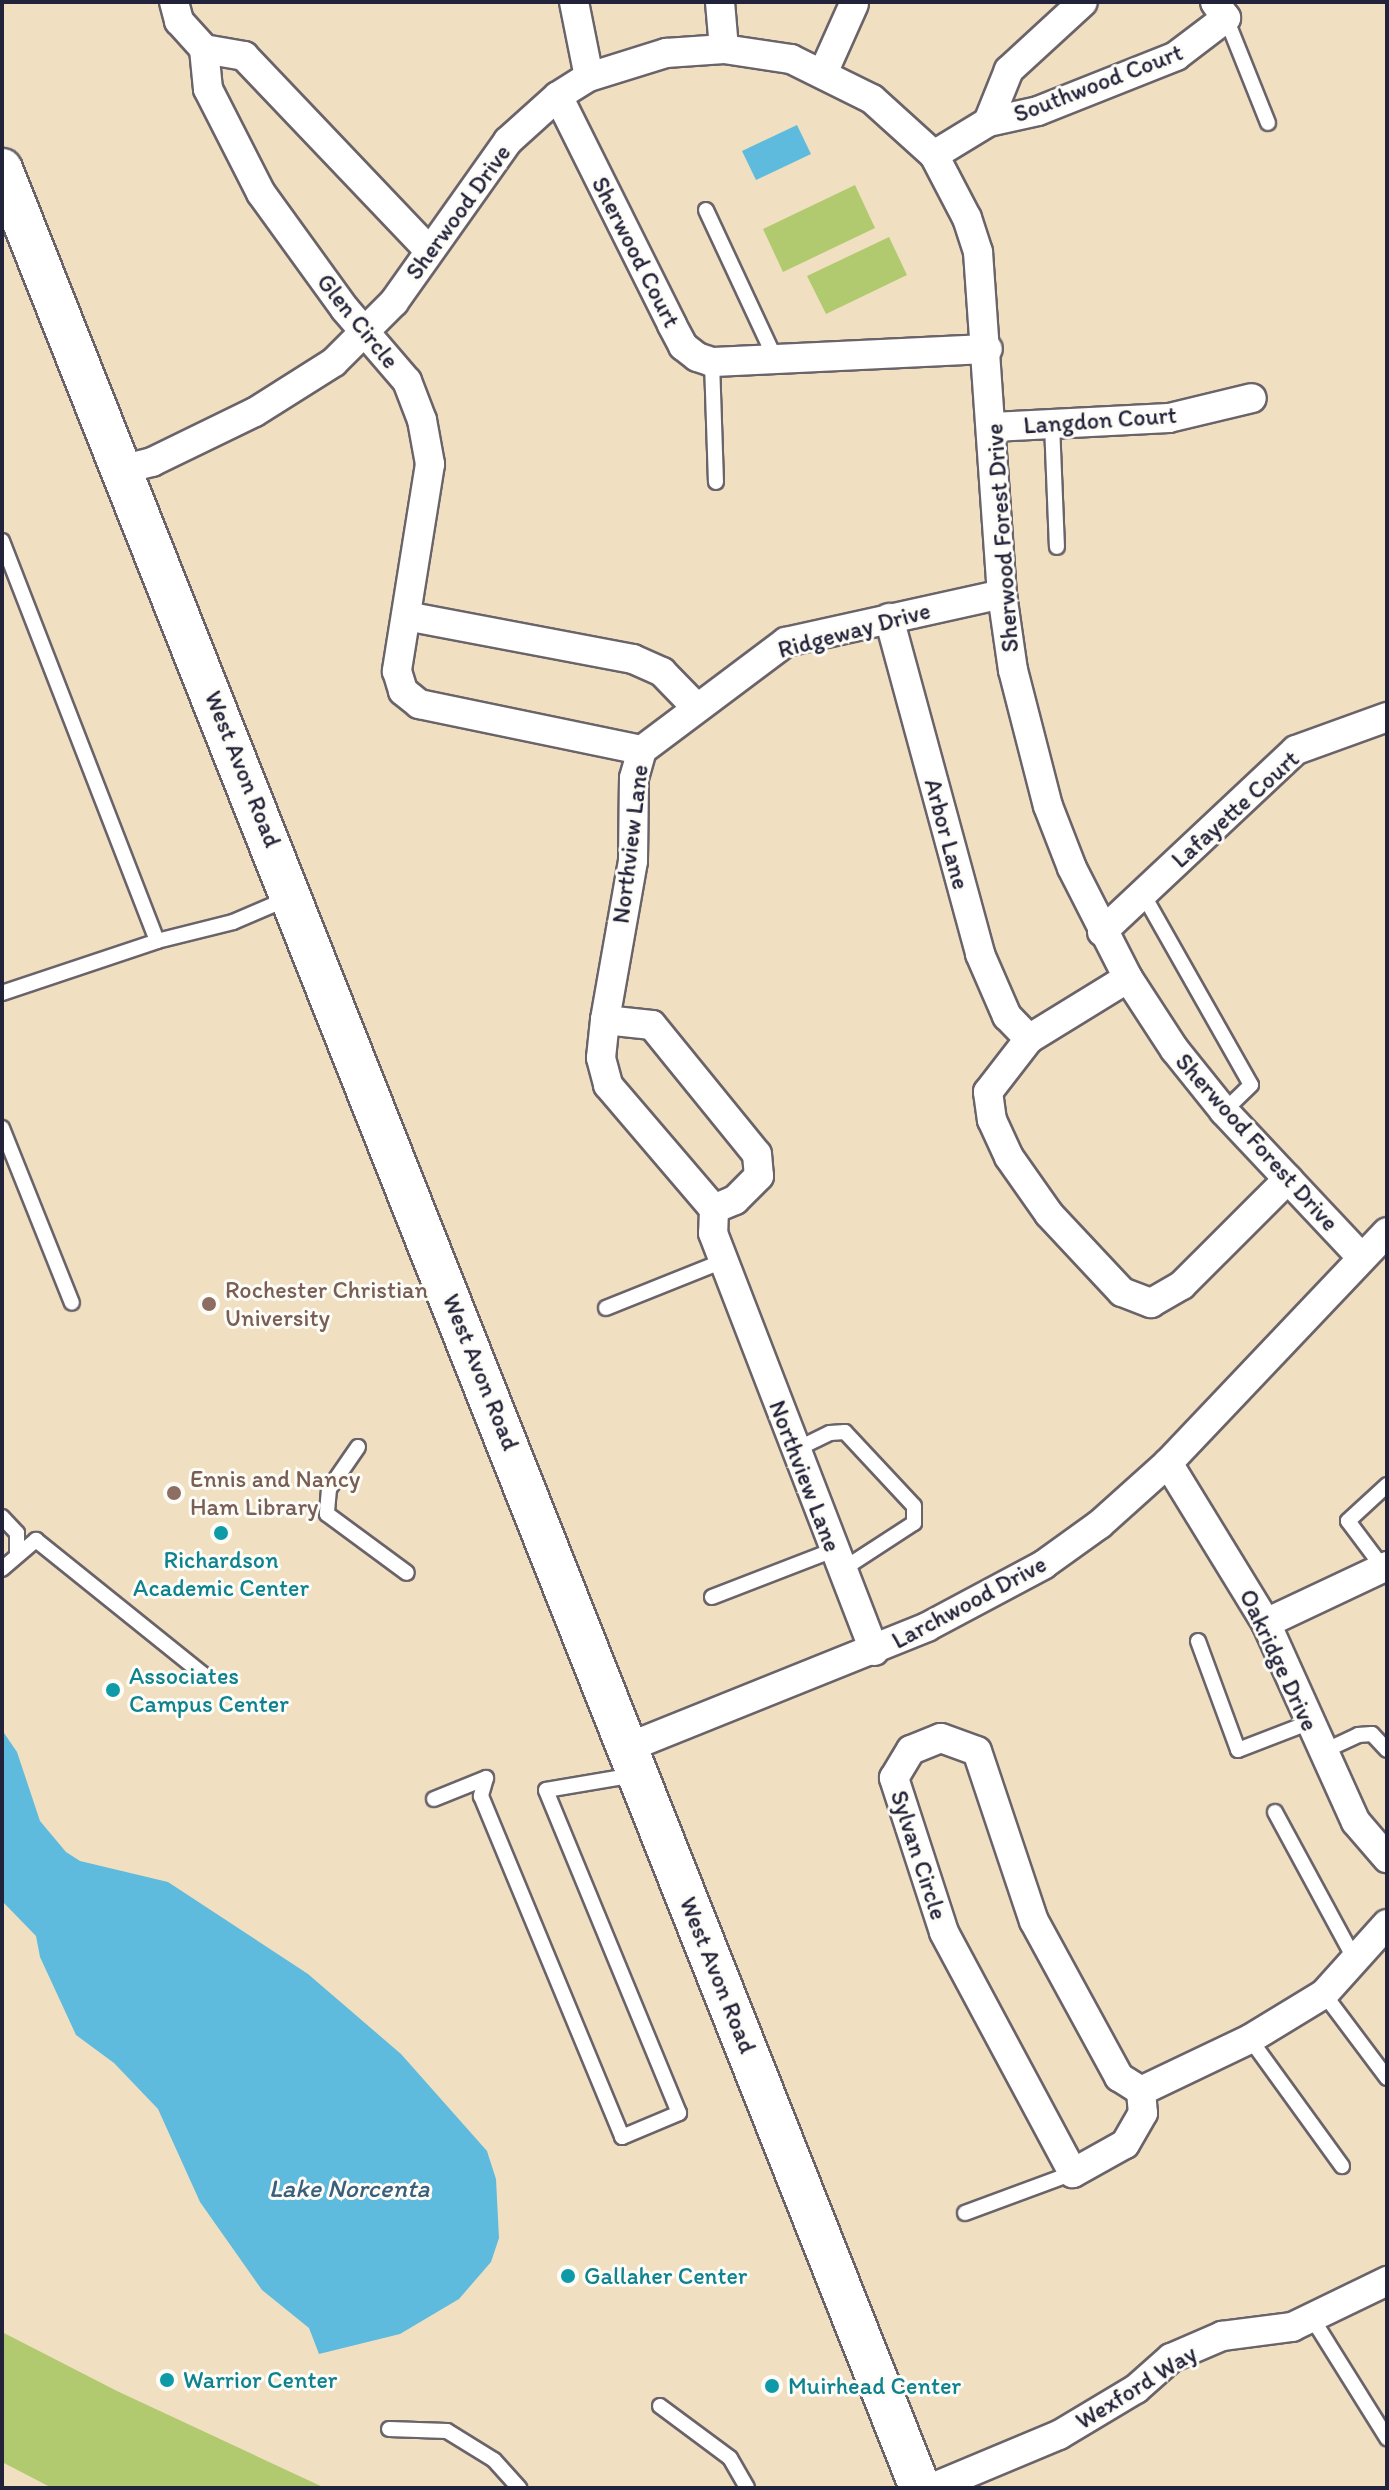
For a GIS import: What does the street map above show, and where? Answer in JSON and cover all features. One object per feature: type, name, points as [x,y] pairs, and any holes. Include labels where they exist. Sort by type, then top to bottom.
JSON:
[{"type":"main road","name":"West Avon Road","points":[[2,169],[124,469],[920,2488]]},
{"type":"street","points":[[174,2],[179,21],[204,49],[244,56],[430,251]]},
{"type":"street","points":[[574,2],[589,77]]},
{"type":"street","points":[[720,2],[724,49]]},
{"type":"street","name":"Southwood Court","points":[[988,122],[1009,70],[1083,2]]},
{"type":"street","points":[[824,71],[854,4]]},
{"type":"street","name":"Southwood Court","points":[[934,155],[988,122],[1038,111],[1176,56],[1221,10]]},
{"type":"street","name":"Glen Circle","points":[[204,49],[208,89],[261,193],[366,334],[407,381],[430,464],[397,671],[403,691],[419,704]]},
{"type":"street","name":"Sherwood Drive","points":[[124,469],[152,462],[277,400],[366,334],[508,141],[558,96],[589,77],[666,53],[724,49],[761,52],[824,71],[872,99],[934,155]]},
{"type":"street","name":"Sherwood Court","points":[[558,96],[683,346],[712,362]]},
{"type":"street","name":"Sherwood Forest Drive","points":[[934,155],[967,218],[978,252],[988,349],[1002,594],[1013,670],[1048,806],[1102,932],[1175,1050],[1224,1111],[1361,1257]]},
{"type":"street","points":[[712,362],[988,349]]},
{"type":"street","name":"Langdon Court","points":[[993,427],[1169,418],[1252,398]]},
{"type":"street","name":"Ridgeway Drive","points":[[642,750],[786,642],[1002,594]]},
{"type":"street","points":[[406,616],[633,659],[662,672],[696,707]]},
{"type":"street","name":"Arbor Lane","points":[[889,618],[980,954],[1007,1016],[1029,1039]]},
{"type":"street","name":"Northview Lane","points":[[419,704],[642,750],[634,778],[633,861],[601,1058],[608,1085],[714,1209],[713,1233],[723,1261],[874,1651]]},
{"type":"street","name":"Lafayette Court","points":[[1102,932],[1296,750],[1387,717]]},
{"type":"street","points":[[1128,978],[1029,1039],[988,1092],[992,1120],[1009,1157],[1049,1214],[1122,1292],[1151,1303],[1182,1285],[1288,1179]]},
{"type":"street","points":[[605,1020],[652,1025],[757,1154],[759,1176],[735,1200],[714,1209]]},
{"type":"street","name":"Larchwood Drive","points":[[634,1761],[874,1651],[1043,1565],[1100,1524],[1168,1463],[1387,1232]]},
{"type":"street","name":"Oakridge Drive","points":[[1168,1463],[1266,1623],[1308,1723],[1356,1822],[1387,1858]]},
{"type":"street","points":[[1266,1623],[1386,1568]]},
{"type":"street","name":"Sylvan Circle","points":[[1073,2173],[944,1932],[894,1778],[911,1750],[941,1738],[977,1751],[1034,1921],[1119,2077],[1141,2091]]},
{"type":"street","points":[[1073,2173],[1125,2144],[1143,2113],[1141,2091],[1250,2039],[1324,1994],[1387,1924]]},
{"type":"street","name":"Wexford Way","points":[[932,2488],[1059,2435],[1136,2389],[1171,2358],[1209,2341],[1312,2318],[1387,2281]]},
{"type":"lane","points":[[1221,10],[1268,123]]},
{"type":"lane","points":[[706,210],[775,358]]},
{"type":"lane","points":[[712,362],[716,482]]},
{"type":"lane","points":[[1052,424],[1057,547]]},
{"type":"lane","points":[[2,541],[157,941]]},
{"type":"lane","points":[[1143,894],[1251,1085],[1224,1111]]},
{"type":"lane","points":[[2,993],[157,941],[233,922],[293,897]]},
{"type":"lane","points":[[2,1128],[72,1303]]},
{"type":"lane","points":[[606,1308],[723,1261]]},
{"type":"lane","points":[[712,1597],[838,1560],[914,1523],[914,1506],[845,1432],[830,1433],[795,1450]]},
{"type":"lane","points":[[358,1447],[329,1489],[327,1514],[407,1573]]},
{"type":"lane","points":[[1386,1568],[1348,1521],[1387,1485]]},
{"type":"lane","points":[[2,1517],[17,1533],[17,1555]]},
{"type":"lane","points":[[2,1569],[36,1540],[205,1676]]},
{"type":"lane","points":[[1198,1641],[1238,1750],[1308,1723]]},
{"type":"lane","points":[[1322,1752],[1358,1735],[1372,1734],[1387,1750]]},
{"type":"lane","points":[[434,1799],[486,1778],[481,1796],[622,2137],[679,2113],[546,1790],[634,1761]]},
{"type":"lane","points":[[1275,1812],[1355,1960]]},
{"type":"lane","points":[[1324,1994],[1387,2078]]},
{"type":"lane","points":[[1250,2039],[1342,2166]]},
{"type":"lane","points":[[965,2213],[1073,2173]]},
{"type":"lane","points":[[1312,2318],[1387,2438]]},
{"type":"lane","points":[[660,2406],[730,2458],[747,2488]]},
{"type":"lane","points":[[389,2429],[447,2431],[494,2460],[519,2488]]},
{"type":"green space","points":[[855,185],[875,228],[783,272],[763,229]]},
{"type":"green space","points":[[889,237],[907,275],[826,314],[807,276]]},
{"type":"green space","points":[[2,2332],[117,2391],[325,2488],[52,2488],[2,2462]]},
{"type":"water","points":[[797,125],[811,154],[756,180],[742,151]]},
{"type":"water","name":"Lake Norcenta","points":[[2,1730],[17,1752],[40,1821],[66,1852],[80,1861],[168,1882],[308,1974],[401,2054],[487,2151],[496,2179],[499,2238],[491,2262],[459,2299],[400,2334],[319,2354],[309,2328],[262,2290],[200,2202],[158,2109],[114,2063],[76,2035],[40,1957],[36,1936],[2,1901]]},
{"type":"place","name":"Rochester Christian University","points":[[209,1304]]},
{"type":"place","name":"Ennis and Nancy Ham Library","points":[[174,1493]]},
{"type":"place","name":"Richardson Academic Center","points":[[221,1533]]},
{"type":"place","name":"Associates Campus Center","points":[[113,1690]]},
{"type":"place","name":"Gallaher Center","points":[[568,2276]]},
{"type":"place","name":"Warrior Center","points":[[167,2380]]},
{"type":"place","name":"Muirhead Center","points":[[772,2386]]}]
